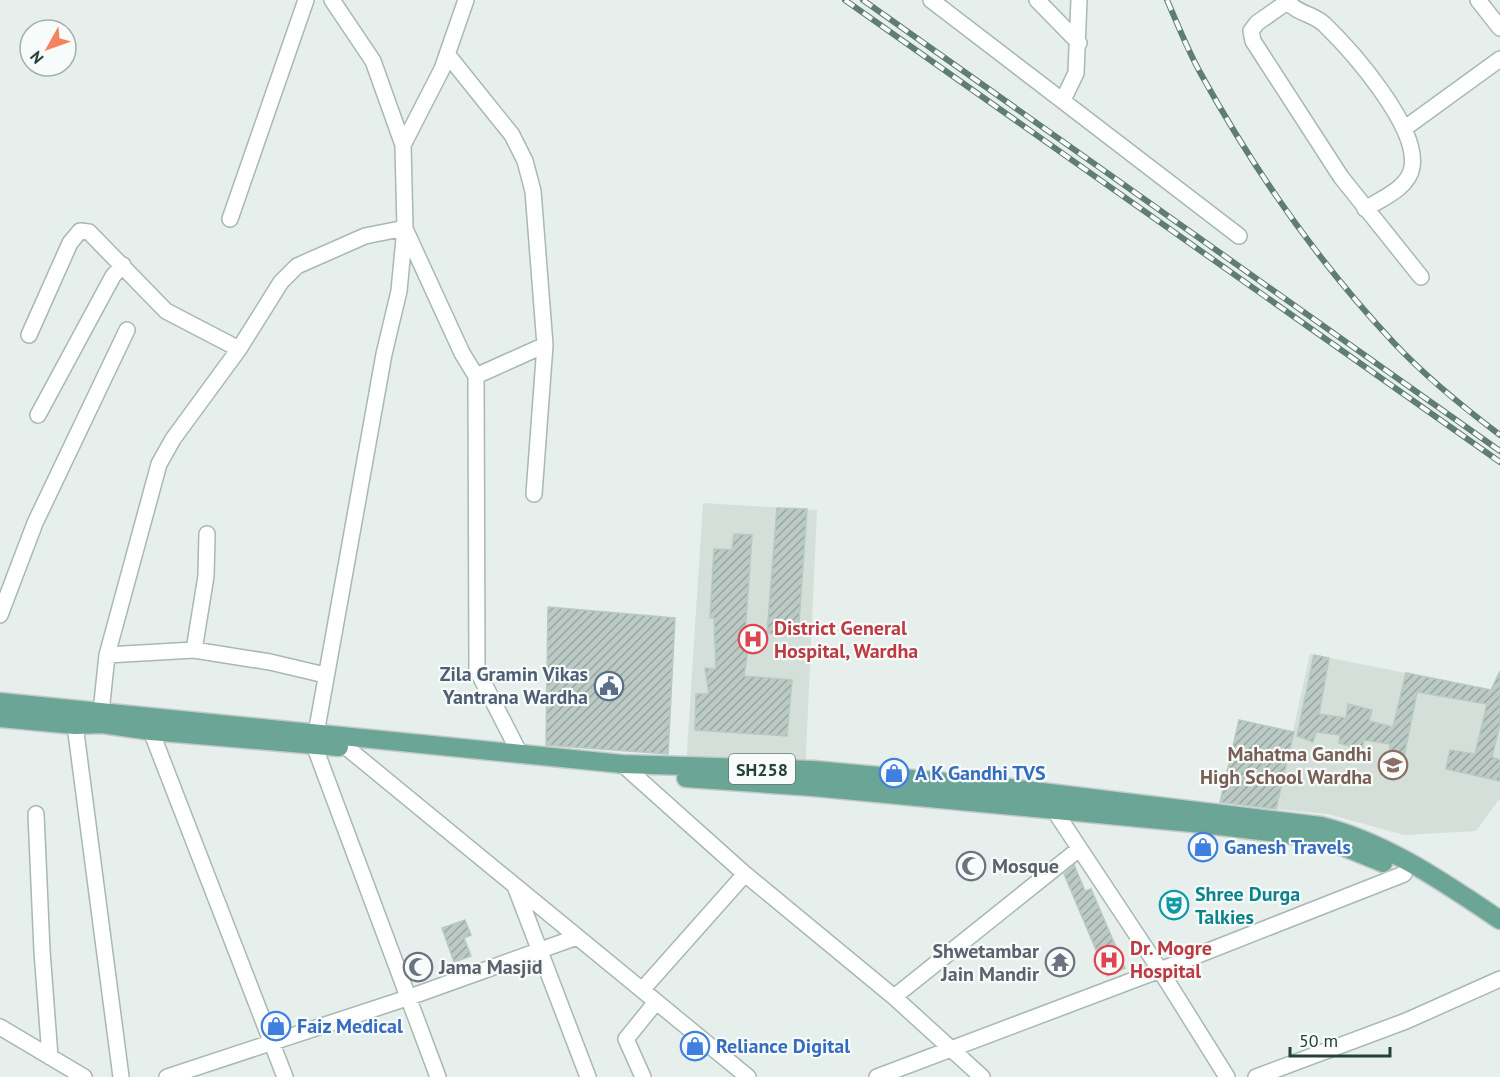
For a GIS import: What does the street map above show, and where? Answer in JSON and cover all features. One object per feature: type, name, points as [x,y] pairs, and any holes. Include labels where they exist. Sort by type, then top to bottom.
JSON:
[{"type":"main road","name":"SH258","points":[[0,702],[101,712],[315,739],[346,747],[628,769],[1203,824],[1323,839],[1378,860],[1441,894],[1500,933]]},
{"type":"main road","name":"SH258","points":[[0,718],[75,725],[102,724],[151,731],[315,739],[520,754],[628,769],[814,770],[1010,788],[1321,826],[1352,835],[1409,863],[1500,920]]},
{"type":"street","points":[[230,219],[306,0]]},
{"type":"street","points":[[332,0],[373,61],[403,145],[405,228],[399,291],[384,354],[315,739],[438,1077]]},
{"type":"street","points":[[403,145],[420,115],[447,54],[466,0]]},
{"type":"street","points":[[931,0],[1239,236]]},
{"type":"street","points":[[1037,0],[1079,43]]},
{"type":"street","points":[[1063,100],[1076,73],[1079,0]]},
{"type":"street","points":[[1478,0],[1500,28]]},
{"type":"street","points":[[1365,209],[1406,180],[1412,167],[1405,128],[1342,44],[1322,23],[1299,13],[1286,1],[1257,23],[1251,31],[1253,41],[1294,109],[1365,209],[1421,277]]},
{"type":"street","points":[[447,54],[512,135],[525,161],[533,191],[545,345],[534,494]]},
{"type":"street","points":[[1405,128],[1500,59]]},
{"type":"street","points":[[101,712],[107,655],[159,464],[173,439],[239,349],[281,282],[297,266],[365,236],[405,228]]},
{"type":"street","points":[[405,228],[462,353],[476,376],[477,670],[520,754]]},
{"type":"street","points":[[28,335],[76,233],[80,231],[89,232],[166,311],[239,349]]},
{"type":"street","points":[[38,415],[113,276],[123,266]]},
{"type":"street","points":[[0,615],[35,523],[126,330]]},
{"type":"street","points":[[476,376],[545,345]]},
{"type":"street","points":[[194,650],[206,576],[207,534]]},
{"type":"street","points":[[107,655],[194,650],[270,662],[325,675]]},
{"type":"street","points":[[75,725],[120,1077]]},
{"type":"street","points":[[151,731],[285,1077]]},
{"type":"street","points":[[346,747],[748,1077]]},
{"type":"street","points":[[628,769],[745,874],[894,997],[949,1050],[982,1077]]},
{"type":"street","points":[[1054,810],[1160,970],[1227,1077]]},
{"type":"street","points":[[36,814],[42,951],[50,1058]]},
{"type":"street","points":[[894,997],[1079,849]]},
{"type":"street","points":[[642,990],[745,874]]},
{"type":"street","points":[[877,1077],[1160,970],[1404,874]]},
{"type":"street","points":[[515,886],[588,1077]]},
{"type":"street","points":[[167,1077],[410,997],[577,937]]},
{"type":"street","points":[[1256,1077],[1406,1021],[1500,979]]},
{"type":"street","points":[[643,1077],[626,1039],[656,1002]]},
{"type":"street","points":[[0,1027],[50,1058],[67,1072],[84,1077]]},
{"type":"shaded area","name":"District General Hospital, Wardha","points":[[703,503],[817,510],[805,777],[686,767]]},
{"type":"shaded area","name":"Mahatma Gandhi High School Wardha","points":[[1310,654],[1491,690],[1497,678],[1500,678],[1500,798],[1476,831],[1404,835],[1328,814],[1276,809]]},
{"type":"building","points":[[777,508],[807,509],[798,637],[767,633]]},
{"type":"building","points":[[734,534],[752,535],[745,636],[750,636],[744,676],[792,680],[787,736],[695,730],[696,694],[709,694],[705,668],[716,669],[714,618],[710,618],[714,549],[732,550]]},
{"type":"building","name":"Zila Gramin Vikas Yantrana Wardha","points":[[548,607],[675,618],[668,754],[546,745]]},
{"type":"building","points":[[1314,655],[1329,658],[1319,714],[1346,718],[1348,704],[1372,710],[1369,721],[1393,727],[1406,673],[1491,690],[1500,671],[1500,724],[1492,757],[1500,760],[1500,781],[1446,769],[1450,750],[1475,754],[1487,704],[1417,692],[1404,757],[1389,754],[1390,744],[1364,740],[1362,750],[1339,743],[1340,735],[1316,732],[1313,742],[1297,736]]},
{"type":"building","points":[[1239,720],[1294,732],[1276,809],[1220,802]]},
{"type":"building","points":[[1074,865],[1085,891],[1091,889],[1125,968],[1107,976],[1064,874]]},
{"type":"building","points":[[465,920],[471,935],[464,938],[471,956],[454,962],[442,928]]},
{"type":"railway","points":[[845,0],[1500,462]]},
{"type":"railway","points":[[863,0],[1500,451]]},
{"type":"railway","points":[[1167,0],[1192,56],[1221,110],[1266,180],[1314,248],[1366,312],[1406,356],[1472,414],[1500,435]]},
{"type":"place","name":"District General Hospital, Wardha","points":[[753,639]]},
{"type":"place","name":"Zila Gramin Vikas Yantrana Wardha","points":[[609,686]]},
{"type":"place","name":"Mahatma Gandhi High School Wardha","points":[[1393,765]]},
{"type":"place","name":"A K Gandhi TVS","points":[[894,773]]},
{"type":"place","name":"Ganesh Travels","points":[[1203,847]]},
{"type":"place","name":"Mosque","points":[[971,866]]},
{"type":"place","name":"Shree Durga Talkies","points":[[1174,905]]},
{"type":"place","name":"Dr. Mogre Hospital","points":[[1109,960]]},
{"type":"place","name":"Shwetambar Jain Mandir","points":[[1060,962]]},
{"type":"place","name":"Jama Masjid","points":[[418,967]]},
{"type":"place","name":"Faiz Medical","points":[[276,1026]]},
{"type":"place","name":"Reliance Digital","points":[[695,1046]]}]
